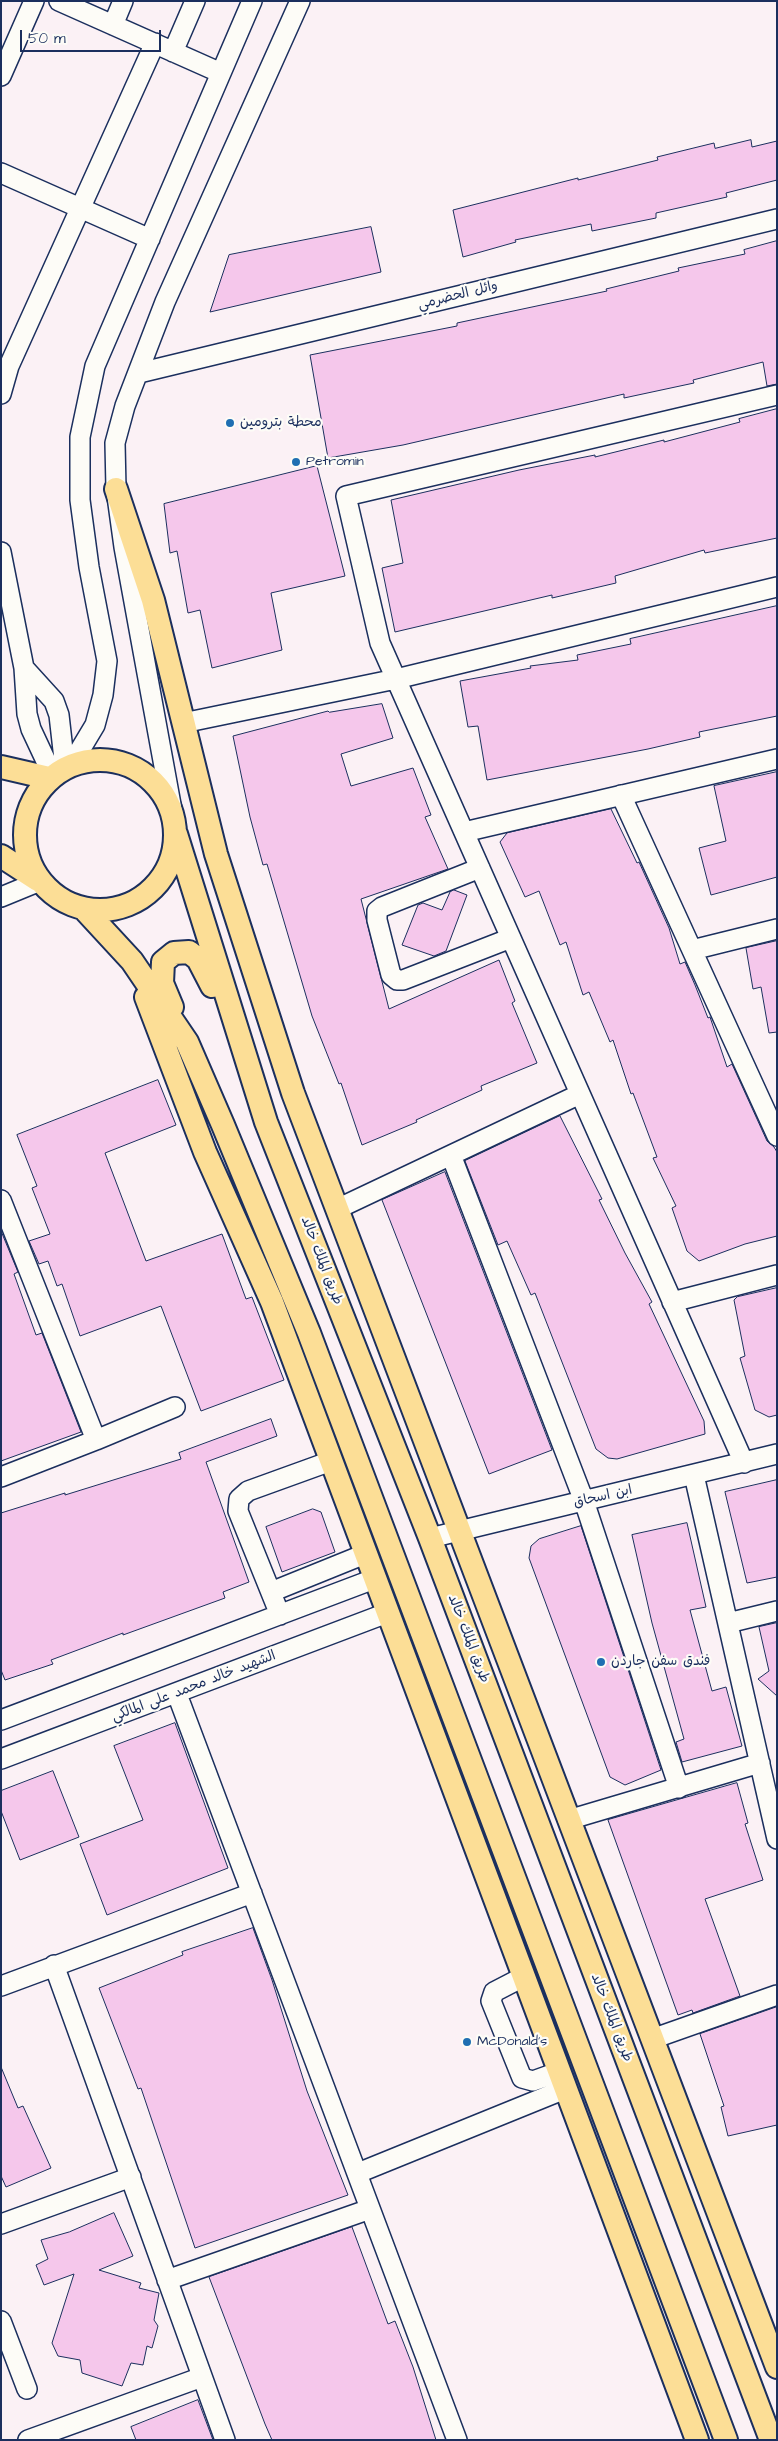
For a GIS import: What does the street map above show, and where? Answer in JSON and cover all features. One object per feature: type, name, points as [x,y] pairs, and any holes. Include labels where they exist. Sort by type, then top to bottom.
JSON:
[{"type":"main road","points":[[116,489],[153,600],[222,872],[293,1093],[777,2367]]},
{"type":"main road","points":[[1,767],[59,772],[95,759],[120,762],[142,772],[160,789],[172,810],[176,834],[170,863],[163,877],[148,894],[129,905],[107,910],[84,909],[67,903],[52,894],[40,881],[29,861],[24,839],[25,824],[35,796],[59,772]]},
{"type":"main road","name":"طريق الملك خالد","points":[[176,834],[266,1122],[430,1538],[771,2440]]},
{"type":"main road","points":[[1,856],[40,881]]},
{"type":"main road","points":[[84,909],[132,961],[187,1042]]},
{"type":"main road","points":[[238,1036],[198,959],[189,952],[174,953],[163,962],[162,983],[309,1333],[726,2440]]},
{"type":"main road","points":[[132,961],[205,1152],[272,1302],[697,2440]]},
{"type":"street","points":[[1,76],[34,1]]},
{"type":"street","points":[[59,1],[221,73]]},
{"type":"street","points":[[113,25],[123,1]]},
{"type":"street","points":[[173,52],[194,1]]},
{"type":"street","points":[[59,772],[95,725],[103,695],[107,661],[89,567],[80,500],[80,437],[95,366],[252,1]]},
{"type":"street","points":[[172,810],[124,548],[116,489],[115,443],[125,406],[165,302],[300,1]]},
{"type":"street","points":[[1,394],[5,364],[80,208],[155,43]]},
{"type":"street","points":[[1,173],[150,239]]},
{"type":"street","name":"وائل الحضرمي","points":[[139,373],[777,218]]},
{"type":"street","points":[[744,1463],[380,643],[346,496],[777,395]]},
{"type":"street","points":[[1,552],[24,668],[27,714],[31,729],[59,772]]},
{"type":"street","points":[[183,723],[396,679],[777,587]]},
{"type":"street","points":[[24,668],[54,702],[56,708],[59,772]]},
{"type":"street","points":[[464,832],[777,759]]},
{"type":"street","points":[[621,795],[777,1136]]},
{"type":"street","points":[[480,868],[382,907],[377,911],[377,920],[391,975],[397,980],[403,980],[512,938]]},
{"type":"street","points":[[1,896],[40,881]]},
{"type":"street","points":[[692,950],[777,929]]},
{"type":"street","points":[[337,1209],[580,1094]]},
{"type":"street","points":[[451,1155],[584,1501],[679,1788]]},
{"type":"street","points":[[1,1200],[96,1440]]},
{"type":"street","points":[[672,1302],[777,1275]]},
{"type":"street","points":[[1,1477],[175,1407]]},
{"type":"street","name":"ابن اسحاق","points":[[430,1538],[777,1454]]},
{"type":"street","points":[[280,1614],[238,1511],[239,1499],[248,1491],[330,1461]]},
{"type":"street","points":[[694,1475],[777,1839]]},
{"type":"street","points":[[271,1592],[365,1554]]},
{"type":"street","points":[[1,1720],[374,1579]]},
{"type":"street","points":[[728,1623],[777,1611]]},
{"type":"street","name":"الشهيد خالد محمد على المالكي","points":[[1,1759],[387,1613]]},
{"type":"street","points":[[177,1694],[457,2440]]},
{"type":"street","points":[[568,1820],[760,1763]]},
{"type":"street","points":[[1,1986],[252,1893]]},
{"type":"street","points":[[54,1965],[224,2440]]},
{"type":"street","points":[[523,1977],[494,1992],[491,2001],[522,2078],[534,2081],[562,2081]]},
{"type":"street","points":[[652,2040],[777,1995]]},
{"type":"street","points":[[358,2173],[562,2081]]},
{"type":"street","points":[[1,2224],[130,2178]]},
{"type":"street","points":[[168,2280],[370,2209]]},
{"type":"street","points":[[1,2321],[27,2389]]},
{"type":"street","points":[[28,2440],[202,2377]]},
{"type":"building","points":[[751,140],[752,147],[777,141],[777,180],[726,193],[727,197],[656,213],[656,218],[592,231],[591,224],[515,240],[516,242],[463,257],[453,210],[658,160],[657,157],[714,143],[715,148]]},
{"type":"building","points":[[371,227],[381,272],[210,312],[229,255]]},
{"type":"building","points":[[777,241],[777,384],[767,386],[763,362],[693,380],[694,383],[624,398],[624,394],[403,445],[328,458],[310,355],[457,326],[457,323],[607,291],[606,289],[679,271],[678,268],[745,254],[744,250]]},
{"type":"building","points":[[777,409],[777,538],[705,553],[704,550],[615,576],[616,583],[552,598],[552,595],[395,632],[382,568],[403,563],[391,500],[519,470],[595,455],[595,457],[664,440],[664,442],[740,422],[739,419]]},
{"type":"building","points":[[317,466],[345,576],[271,593],[282,650],[212,668],[200,610],[188,613],[177,551],[170,553],[164,504]]},
{"type":"building","points":[[777,606],[777,716],[699,732],[700,737],[648,749],[487,780],[478,726],[468,727],[460,681],[531,668],[530,666],[578,660],[577,655],[631,644],[630,639]]},
{"type":"building","points":[[382,704],[393,738],[341,754],[351,786],[413,768],[431,815],[425,817],[448,869],[361,899],[389,1009],[499,960],[515,1001],[512,1003],[537,1063],[481,1086],[482,1090],[416,1120],[417,1122],[362,1145],[341,1083],[339,1084],[312,1016],[267,864],[263,865],[250,817],[233,736],[328,711]]},
{"type":"building","points":[[777,772],[777,877],[711,895],[699,848],[726,841],[714,786]]},
{"type":"building","points":[[611,809],[637,863],[639,862],[669,928],[680,964],[685,962],[708,1018],[710,1017],[727,1067],[732,1064],[767,1141],[777,1152],[777,1236],[745,1244],[699,1261],[687,1251],[672,1208],[676,1206],[653,1158],[657,1157],[633,1093],[631,1094],[613,1040],[610,1042],[589,992],[583,995],[566,942],[560,945],[539,891],[525,897],[500,842],[507,833]]},
{"type":"building","points":[[454,890],[467,895],[446,951],[434,956],[402,945],[418,905],[423,903],[442,910],[450,892]]},
{"type":"building","points":[[777,941],[777,1032],[769,1033],[761,987],[753,989],[746,948]]},
{"type":"building","points":[[158,1080],[176,1125],[105,1153],[146,1261],[222,1234],[246,1299],[252,1297],[284,1380],[201,1411],[161,1306],[80,1336],[62,1284],[57,1286],[48,1261],[39,1264],[29,1241],[50,1234],[32,1188],[37,1186],[17,1135]]},
{"type":"building","points":[[560,1116],[602,1199],[599,1200],[625,1253],[652,1302],[649,1304],[704,1421],[705,1434],[617,1459],[608,1458],[596,1449],[535,1293],[531,1295],[507,1241],[498,1245],[465,1161]]},
{"type":"building","points":[[445,1172],[552,1450],[489,1474],[382,1200]]},
{"type":"building","points":[[1,1231],[18,1272],[14,1274],[36,1335],[42,1333],[81,1432],[1,1461]]},
{"type":"building","points":[[777,1288],[777,1415],[769,1417],[755,1410],[740,1358],[745,1356],[734,1300],[737,1297]]},
{"type":"building","points":[[271,1419],[277,1436],[206,1462],[249,1582],[223,1592],[225,1598],[123,1635],[123,1633],[51,1660],[53,1664],[5,1680],[1,1670],[1,1513],[181,1459],[179,1453]]},
{"type":"building","points":[[777,1480],[777,1577],[747,1583],[725,1492]]},
{"type":"building","points":[[313,1509],[321,1512],[335,1552],[282,1572],[266,1527]]},
{"type":"building","points":[[687,1523],[706,1607],[690,1610],[712,1691],[726,1687],[742,1746],[682,1762],[676,1742],[684,1739],[652,1623],[632,1535]]},
{"type":"building","name":"فندق سفن جاردن","points":[[581,1526],[661,1770],[625,1785],[610,1777],[529,1558],[531,1546],[539,1539]]},
{"type":"building","points":[[777,1623],[777,1696],[758,1679],[769,1671],[759,1627]]},
{"type":"building","points":[[175,1723],[228,1868],[107,1915],[80,1844],[143,1820],[114,1746]]},
{"type":"building","points":[[53,1771],[79,1837],[20,1860],[1,1811],[1,1791]]},
{"type":"building","points":[[737,1783],[748,1823],[745,1824],[763,1880],[705,1899],[740,1996],[693,2013],[692,2010],[678,2015],[608,1820]]},
{"type":"building","points":[[253,1928],[272,1980],[307,2091],[348,2195],[195,2248],[141,2088],[138,2089],[99,1988],[183,1955],[182,1952]]},
{"type":"building","points":[[777,2007],[777,2125],[728,2136],[721,2107],[724,2106],[700,2034]]},
{"type":"building","points":[[1,2067],[18,2108],[23,2106],[51,2168],[6,2187],[1,2176]]},
{"type":"building","points":[[114,2213],[133,2256],[99,2270],[141,2283],[139,2288],[159,2293],[154,2320],[158,2326],[152,2348],[147,2346],[143,2365],[131,2363],[122,2386],[82,2373],[80,2360],[58,2356],[52,2343],[74,2274],[44,2285],[36,2265],[48,2259],[41,2240],[69,2232]]},
{"type":"building","points":[[352,2227],[388,2324],[395,2321],[413,2367],[436,2440],[272,2440],[265,2424],[209,2277]]},
{"type":"building","points":[[198,2400],[213,2440],[136,2440],[131,2427]]},
{"type":"place","name":"محطة بترومين","points":[[230,423]]},
{"type":"place","name":"Petromin","points":[[296,462]]},
{"type":"place","name":"فندق سفن جاردن","points":[[601,1662]]},
{"type":"place","name":"McDonald's","points":[[467,2042]]}]
